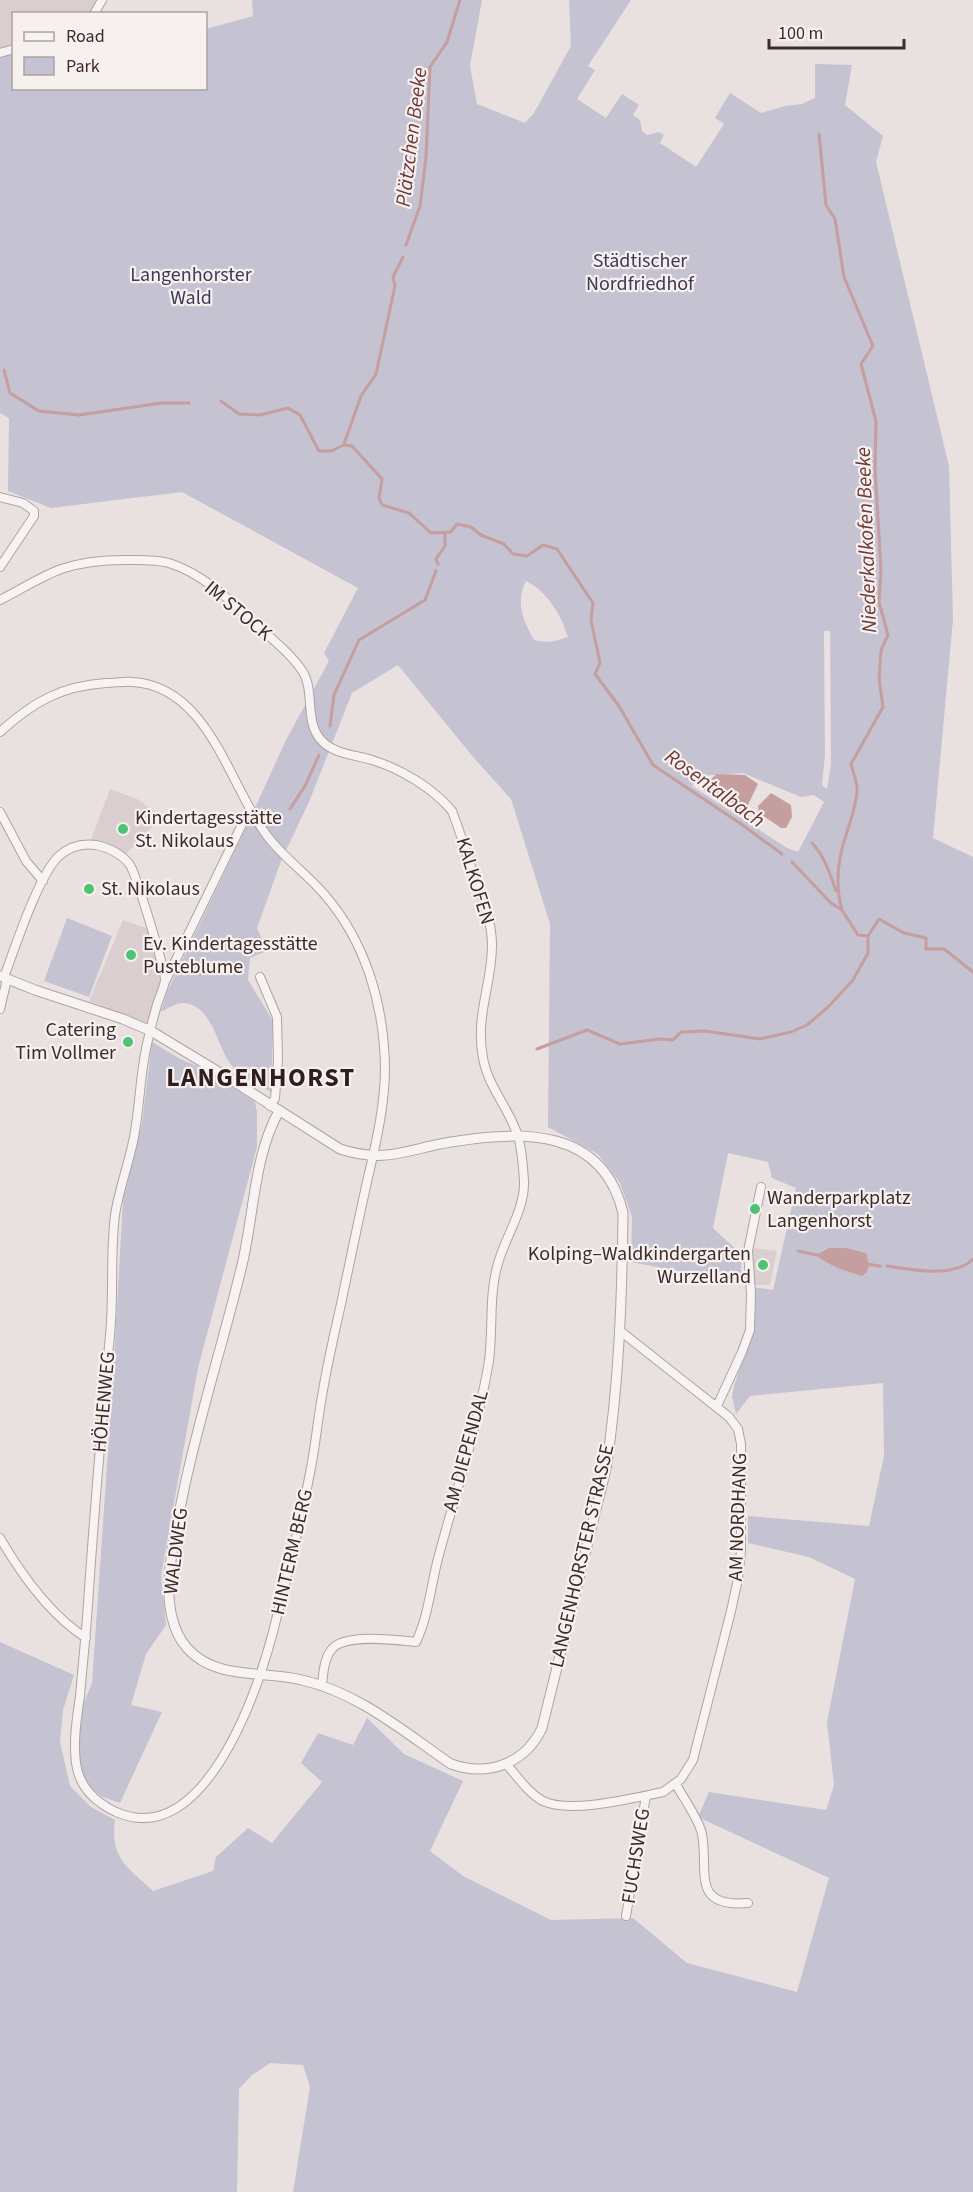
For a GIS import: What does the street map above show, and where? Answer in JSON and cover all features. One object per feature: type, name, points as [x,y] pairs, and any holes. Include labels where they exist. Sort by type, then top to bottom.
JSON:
[{"type":"street","points":[[0,497],[34,511],[34,516],[0,567]]},
{"type":"street","name":"IM STOCK","points":[[0,600],[42,578],[81,564],[123,560],[171,564],[218,590],[291,658],[304,674],[310,700]]},
{"type":"street","name":"HINTERM BERG","points":[[0,732],[31,707],[62,690],[92,684],[134,682],[153,686],[171,694],[191,710],[214,743],[267,836],[327,896],[348,927],[370,975],[381,1017],[385,1075],[373,1157],[324,1385],[301,1515],[261,1675],[239,1727],[213,1770],[197,1791],[169,1813],[144,1818],[131,1818],[118,1813],[93,1798],[79,1776]]},
{"type":"street","name":"KALKOFEN","points":[[310,700],[316,734],[326,744],[338,751],[384,765],[437,795],[452,811],[481,896],[492,940],[492,955],[480,1028],[484,1063],[492,1085],[518,1136]]},
{"type":"street","name":"HÖHENWEG","points":[[79,1776],[76,1767],[76,1743],[110,1334],[114,1223],[133,1140],[146,1052],[158,999],[250,808]]},
{"type":"street","points":[[0,812],[26,861],[43,881]]},
{"type":"street","points":[[0,1009],[4,977],[43,881],[54,862],[69,849],[90,844],[115,851],[133,868],[163,966],[165,982]]},
{"type":"street","name":"LANGENHORSTER STRASSE","points":[[4,977],[64,1000],[123,1018],[151,1031],[340,1149],[373,1157],[402,1154],[448,1142],[471,1139],[544,1137],[575,1147],[598,1163],[615,1188],[624,1213],[619,1330],[611,1437],[606,1470],[542,1728],[537,1739],[507,1765]]},
{"type":"street","points":[[260,977],[277,1017],[278,1060],[275,1108]]},
{"type":"street","name":"WALDWEG","points":[[275,1108],[263,1150],[243,1262],[198,1428],[178,1516],[169,1585],[173,1621],[187,1647],[205,1663],[216,1668],[301,1679],[322,1686],[364,1704],[451,1764],[481,1770],[507,1765]]},
{"type":"street","name":"AM DIEPENDAL","points":[[322,1686],[326,1660],[332,1649],[340,1642],[376,1639],[416,1642],[422,1629],[435,1569],[489,1360],[496,1268],[517,1216],[524,1183],[518,1136]]},
{"type":"street","points":[[717,1406],[750,1330],[751,1293],[748,1251],[761,1187]]},
{"type":"street","name":"AM NORDHANG","points":[[619,1330],[729,1417],[738,1429],[741,1444],[741,1551],[738,1579],[693,1760],[686,1774],[676,1784]]},
{"type":"street","points":[[0,1538],[25,1576],[46,1602],[68,1625],[86,1638]]},
{"type":"street","points":[[507,1765],[525,1786],[542,1800],[556,1806],[572,1807],[646,1796],[663,1792],[676,1784],[701,1831],[704,1884],[712,1895],[725,1903],[748,1903]]},
{"type":"street","name":"FUCHSWEG","points":[[626,1916],[646,1796]]},
{"type":"shaded area","points":[[0,0],[101,0],[102,12],[12,12],[12,53],[0,59]]},
{"type":"shaded area","name":"Kindertagesstätte St. Nikolaus","points":[[110,789],[137,799],[162,817],[125,855],[107,843],[91,840]]},
{"type":"shaded area","name":"Ev. Kindertagesstätte Pusteblume","points":[[123,920],[148,929],[162,981],[147,1023],[89,1001]]},
{"type":"shaded area","name":"Kolping–Waldkindergarten Wurzelland","points":[[753,1248],[777,1251],[770,1285],[752,1285]]},
{"type":"green space","name":"Langenhorster Wald","points":[[252,0],[482,0],[470,66],[477,104],[525,123],[534,113],[571,46],[569,0],[631,0],[588,66],[595,70],[577,99],[606,118],[622,94],[639,105],[633,115],[640,120],[642,131],[647,135],[659,132],[664,135],[660,143],[696,167],[724,124],[715,118],[730,93],[761,113],[802,104],[815,98],[815,64],[852,65],[845,105],[883,136],[876,162],[949,466],[953,619],[933,838],[973,857],[973,2192],[293,2192],[310,2087],[303,2065],[270,2063],[251,2076],[239,2089],[237,2192],[0,2192],[0,1642],[74,1675],[63,1710],[60,1742],[70,1786],[91,1807],[115,1820],[115,1844],[122,1861],[153,1891],[213,1871],[216,1857],[248,1828],[272,1843],[322,1782],[301,1763],[318,1733],[353,1745],[367,1718],[404,1754],[463,1781],[430,1851],[463,1876],[551,1920],[633,1918],[687,1963],[797,1992],[829,1878],[698,1817],[709,1792],[826,1810],[834,1785],[827,1722],[855,1579],[809,1557],[748,1543],[748,1516],[869,1526],[884,1456],[883,1383],[750,1396],[736,1414],[732,1397],[754,1324],[753,1287],[773,1290],[796,1188],[772,1178],[768,1162],[728,1153],[713,1228],[741,1254],[741,1283],[631,1262],[632,1217],[620,1183],[598,1154],[548,1127],[550,924],[511,799],[474,758],[398,665],[352,693],[309,802],[281,861],[257,928],[267,951],[250,958],[248,980],[273,1021],[271,1092],[233,1067],[212,1026],[200,1010],[182,1003],[161,1012],[166,994],[286,740],[329,661],[324,653],[358,588],[182,492],[51,508],[8,491],[9,418],[0,413],[0,59],[12,53],[12,90],[207,90],[207,29],[253,16]],"holes":[[[526,581],[553,605],[568,637],[551,642],[534,640],[521,604]],[[824,631],[830,631],[831,764],[827,789],[822,785],[825,755]],[[743,773],[801,797],[814,795],[824,802],[798,852],[787,848],[692,786],[699,776]]]},
{"type":"green space","points":[[67,918],[112,936],[89,997],[44,981]]},
{"type":"green space","points":[[152,1042],[180,1059],[204,1069],[255,1102],[257,1147],[198,1368],[161,1576],[166,1625],[146,1654],[131,1705],[162,1712],[120,1803],[103,1797],[89,1788],[82,1774],[74,1727],[92,1683],[123,1200],[142,1124]]},
{"type":"water","points":[[717,774],[745,775],[758,784],[744,813],[716,794],[703,790],[702,786]]},
{"type":"water","points":[[771,793],[791,805],[792,817],[786,828],[781,828],[759,813],[758,806]]},
{"type":"water","points":[[829,1248],[846,1248],[866,1253],[869,1265],[867,1272],[862,1276],[849,1272],[816,1255]]},
{"type":"waterway","name":"Plätzchen Beeke","points":[[406,245],[420,206],[426,158],[430,67],[447,42],[460,0]]},
{"type":"waterway","name":"Niederkalkofen Beeke","points":[[819,134],[826,205],[835,219],[844,277],[873,346],[861,364],[876,421],[875,469],[881,570],[879,602],[888,635],[881,650],[879,679],[883,707],[851,764],[857,792],[840,861],[838,881],[842,910]]},
{"type":"waterway","name":"Plätzchen Beeke","points":[[344,444],[361,396],[376,374],[395,286],[393,277],[403,257]]},
{"type":"waterway","name":"Rosentalbach","points":[[4,370],[10,393],[39,411],[79,415],[162,403],[189,403]]},
{"type":"waterway","name":"Rosentalbach","points":[[221,401],[239,414],[260,415],[288,408],[300,415],[319,451],[331,451],[344,445],[352,446],[382,479],[379,498],[382,505],[409,513],[431,533],[451,532],[457,524],[471,527],[481,535],[504,544],[513,554],[527,556],[543,545],[557,549],[593,603],[591,620],[600,663],[595,674],[619,706],[653,765],[782,854]]},
{"type":"waterway","points":[[438,564],[436,559],[445,546],[445,533]]},
{"type":"waterway","points":[[330,726],[334,695],[359,640],[425,600],[436,571]]},
{"type":"waterway","points":[[290,809],[305,786],[319,755]]},
{"type":"waterway","points":[[812,843],[824,860],[836,891]]},
{"type":"waterway","name":"Rosentalbach","points":[[792,862],[831,903],[842,910],[858,935],[868,936],[879,919],[904,933],[926,938],[926,949],[944,949],[973,972]]},
{"type":"waterway","points":[[537,1049],[587,1030],[620,1044],[660,1039],[673,1040],[681,1032],[705,1031],[760,1039],[791,1032],[807,1025],[828,1007],[853,980],[868,953],[868,936]]},
{"type":"waterway","points":[[798,1251],[817,1255]]},
{"type":"waterway","points":[[887,1266],[920,1271],[944,1271],[965,1265],[973,1259]]},
{"type":"waterway","points":[[865,1264],[880,1266]]},
{"type":"place","name":"Kindertagesstätte St. Nikolaus","points":[[123,829]]},
{"type":"place","name":"St. Nikolaus","points":[[89,889]]},
{"type":"place","name":"Ev. Kindertagesstätte Pusteblume","points":[[131,955]]},
{"type":"place","name":"Catering Tim Vollmer","points":[[128,1042]]},
{"type":"place","name":"Wanderparkplatz Langenhorst","points":[[755,1209]]},
{"type":"place","name":"Kolping–Waldkindergarten Wurzelland","points":[[763,1265]]},
{"type":"district","name":"LANGENHORST","points":[[261,1077]]},
{"type":"park label","name":"Städtischer Nordfriedhof","points":[[640,272]]}]
